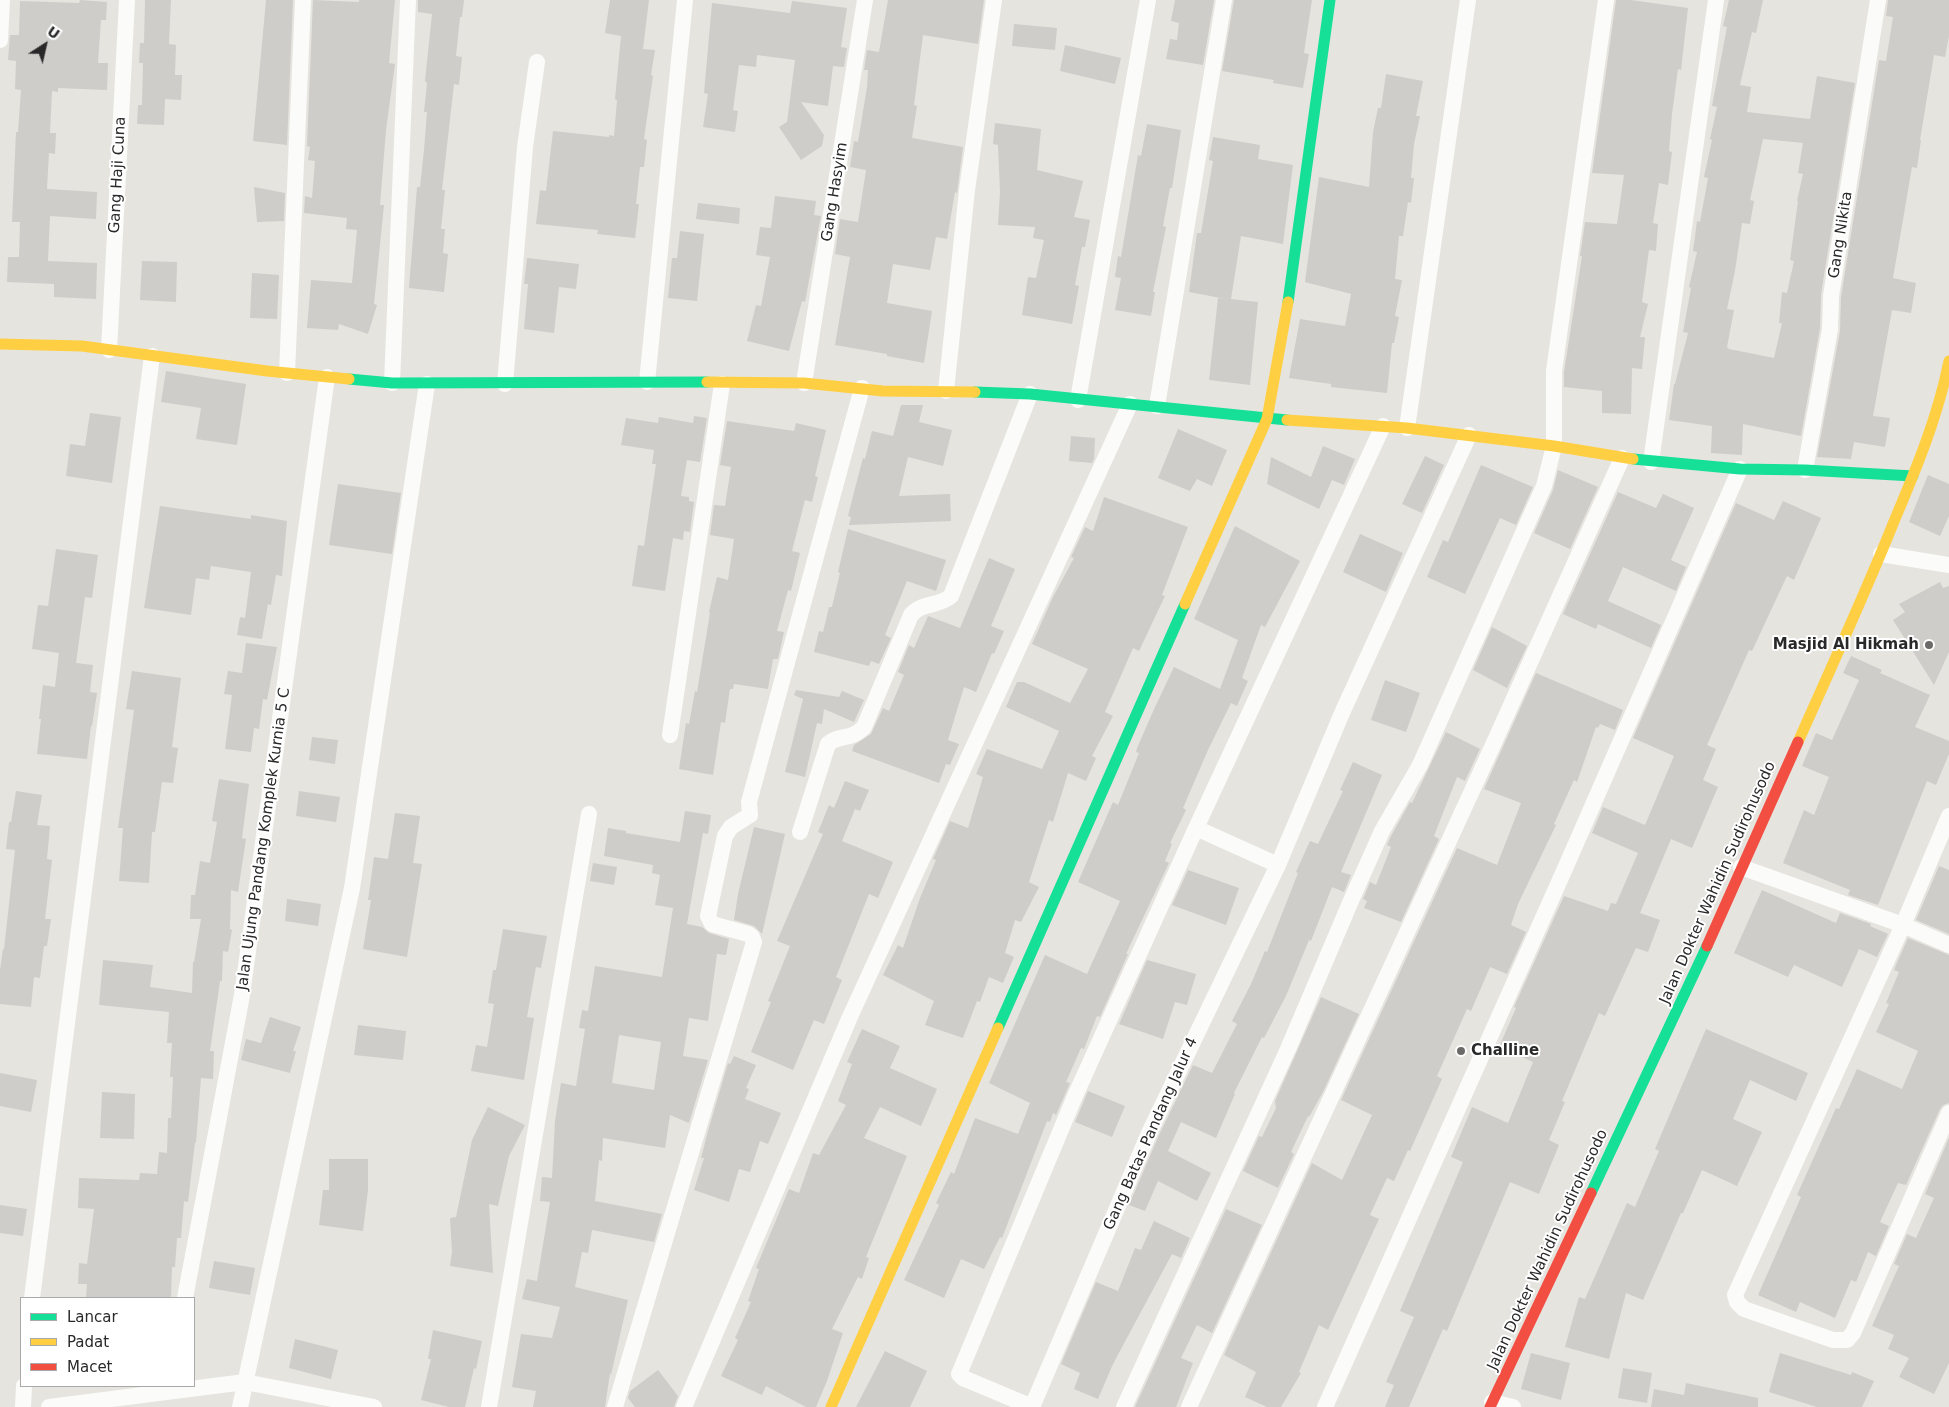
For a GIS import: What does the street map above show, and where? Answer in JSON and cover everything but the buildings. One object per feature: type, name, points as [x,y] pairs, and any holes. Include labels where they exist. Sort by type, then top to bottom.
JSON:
[{"type":"street","points":[[0,40],[2,0]]},
{"type":"street","name":"Gang Haji Cuna","points":[[109,350],[127,0]]},
{"type":"street","points":[[287,373],[303,0]]},
{"type":"street","points":[[392,382],[408,0]]},
{"type":"street","points":[[647,382],[685,0]]},
{"type":"street","name":"Gang Hasyim","points":[[804,383],[865,0]]},
{"type":"street","points":[[946,390],[967,190],[994,0]]},
{"type":"street","points":[[1078,400],[1148,0]]},
{"type":"street","points":[[1157,406],[1224,0]]},
{"type":"street","points":[[831,1407],[1267,419],[1287,312],[1330,0]]},
{"type":"street","points":[[1408,428],[1468,0]]},
{"type":"street","points":[[1124,1407],[1288,1049],[1374,849],[1420,765],[1544,486],[1554,446],[1554,371],[1606,0]]},
{"type":"street","points":[[1651,462],[1716,0]]},
{"type":"street","name":"Gang Nikita","points":[[1806,470],[1830,330],[1831,296],[1878,0]]},
{"type":"street","points":[[505,384],[525,147],[537,62]]},
{"type":"street","points":[[0,344],[82,346],[287,373],[427,384],[804,383],[883,391],[946,390],[1030,394],[1267,419],[1408,428],[1554,446],[1651,462],[1740,469],[1806,470],[1913,476]]},
{"type":"street","points":[[32,1297],[152,356]]},
{"type":"street","name":"Jalan Dokter Wahidin Sudirohusodo","points":[[1491,1405],[1689,986],[1881,554],[1913,476],[1942,395],[1949,361]]},
{"type":"street","name":"Jalan Ujung Pandang Komplek Kurnia 5 C","points":[[185,1297],[242,995],[327,377]]},
{"type":"street","points":[[240,1407],[352,888],[427,384]]},
{"type":"street","points":[[670,735],[722,384]]},
{"type":"street","points":[[615,1407],[754,942],[748,934],[712,924],[708,916],[725,836],[731,827],[750,815],[749,802],[862,388]]},
{"type":"street","points":[[800,832],[828,744],[832,740],[857,734],[864,727],[911,614],[919,608],[942,603],[951,596],[1030,394]]},
{"type":"street","points":[[684,1407],[849,1019],[1130,404]]},
{"type":"street","points":[[1032,1407],[963,1378],[959,1374],[1074,1096],[1196,828],[1384,426]]},
{"type":"street","name":"Gang Batas Pandang Jalur 4","points":[[1032,1407],[1150,1131],[1278,865],[1346,704],[1469,435]]},
{"type":"street","points":[[1188,1407],[1493,745],[1622,458]]},
{"type":"street","points":[[1325,1407],[1567,864],[1740,469]]},
{"type":"street","points":[[1881,554],[1949,565]]},
{"type":"street","points":[[490,1407],[589,814]]},
{"type":"street","points":[[1949,816],[1903,925],[1735,1295],[1736,1302],[1744,1309],[1833,1340],[1847,1340],[1853,1333],[1949,1113]]},
{"type":"street","points":[[1196,828],[1278,865]]},
{"type":"street","points":[[1741,867],[1903,925],[1949,945]]},
{"type":"street","points":[[49,1407],[245,1382],[374,1407]]},
{"type":"street","points":[[23,1407],[24,1387]]},
{"type":"street","points":[[1491,1405],[1513,1407]]},
{"type":"traffic: fast","points":[[1288,302],[1330,0]]},
{"type":"traffic: fast","points":[[349,379],[392,383],[707,382]]},
{"type":"traffic: fast","points":[[975,392],[1030,394],[1287,420]]},
{"type":"traffic: fast","points":[[1633,459],[1740,469],[1805,470],[1913,476]]},
{"type":"traffic: fast","points":[[998,1028],[1185,604]]},
{"type":"traffic: fast","points":[[1591,1193],[1707,946]]},
{"type":"traffic: slow","points":[[1185,604],[1267,419],[1288,302]]},
{"type":"traffic: slow","points":[[0,344],[82,346],[267,371],[349,379]]},
{"type":"traffic: slow","points":[[1798,742],[1860,603],[1911,480],[1933,421],[1949,361]]},
{"type":"traffic: slow","points":[[707,382],[804,383],[883,391],[975,392]]},
{"type":"traffic: slow","points":[[1287,420],[1407,428],[1554,446],[1633,459]]},
{"type":"traffic: slow","points":[[831,1407],[998,1028]]},
{"type":"traffic: jam","points":[[1707,946],[1798,742]]},
{"type":"traffic: jam","points":[[1490,1407],[1591,1193]]},
{"type":"place","name":"Masjid Al Hikmah","points":[[1929,645]]},
{"type":"place","name":"Challine","points":[[1461,1051]]}]
